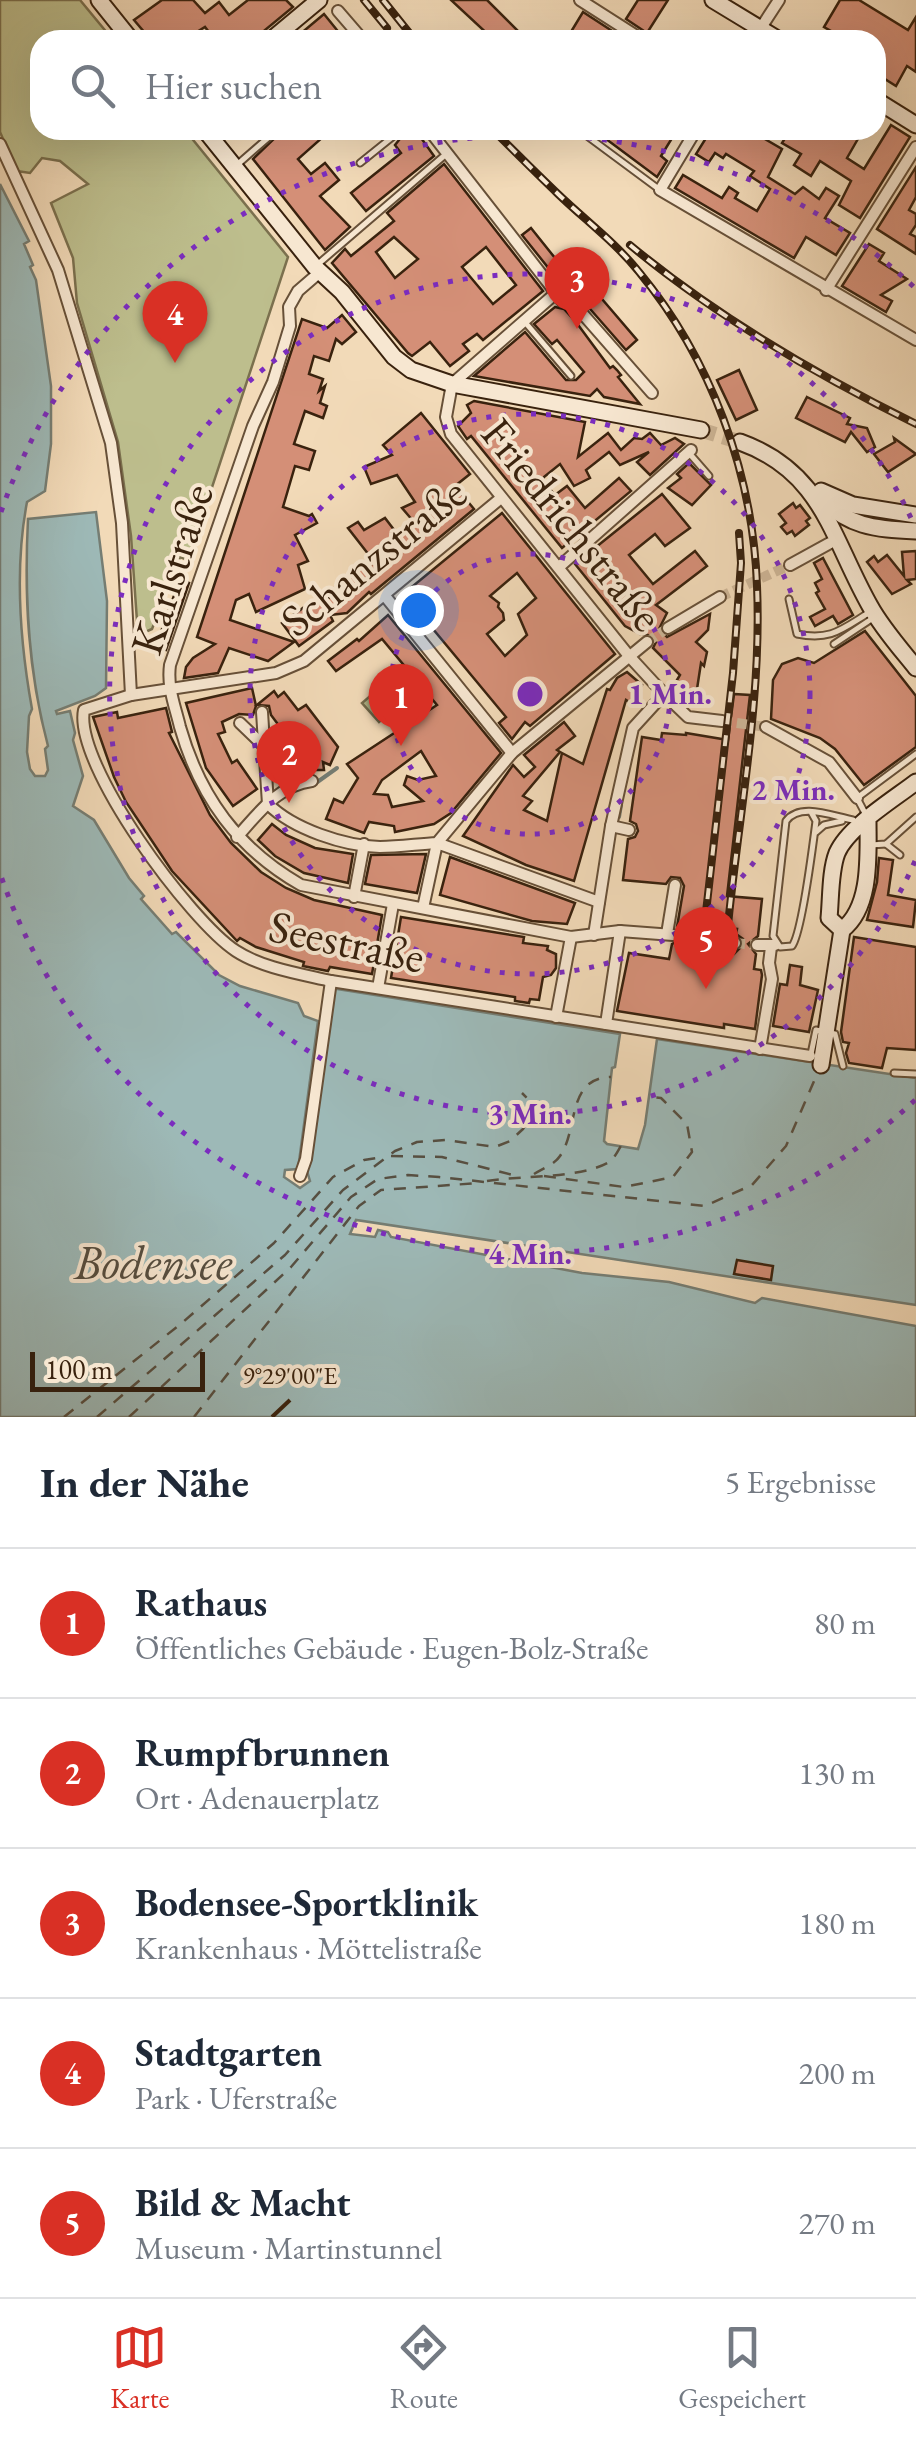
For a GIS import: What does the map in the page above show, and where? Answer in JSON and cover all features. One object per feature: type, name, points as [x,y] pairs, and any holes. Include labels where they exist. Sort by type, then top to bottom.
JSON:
[{"type":"main road","points":[[99,0],[123,30]]},
{"type":"main road","points":[[283,30],[319,0]]},
{"type":"main road","points":[[713,0],[752,30]]},
{"type":"main road","points":[[886,106],[916,126]]},
{"type":"main road","points":[[218,140],[317,269],[342,292],[403,364],[452,384],[623,410],[702,430]]},
{"type":"main road","points":[[740,442],[778,461],[850,520],[874,529],[916,531]]},
{"type":"main road","points":[[804,482],[852,506],[916,515]]},
{"type":"main road","points":[[804,482],[877,622],[916,668]]},
{"type":"main road","points":[[835,542],[850,520],[884,512]]},
{"type":"main road","points":[[842,930],[828,918],[836,854],[860,820],[916,782]]},
{"type":"main road","points":[[816,1060],[826,1030],[842,930],[854,921],[861,906],[868,846],[860,820]]},
{"type":"street","points":[[580,0],[626,30]]},
{"type":"street","points":[[760,30],[779,0]]},
{"type":"street","points":[[338,11],[354,30]]},
{"type":"street","points":[[436,140],[563,296],[652,393]]},
{"type":"street","points":[[690,140],[660,190],[916,340]]},
{"type":"street","points":[[0,144],[58,270],[111,442],[122,523],[131,696]]},
{"type":"street","points":[[831,293],[916,148]]},
{"type":"street","name":"Karlstraße","points":[[317,269],[289,306],[290,326],[172,658],[170,691],[202,784],[237,838],[270,867],[301,885],[354,897],[570,937],[620,931],[670,935],[675,886]]},
{"type":"street","points":[[452,384],[524,321],[563,296]]},
{"type":"street","name":"Friedrichstraße","points":[[452,384],[446,424],[629,656],[693,718]]},
{"type":"street","points":[[559,567],[690,451]]},
{"type":"street","name":"Schanzstraße","points":[[170,691],[276,673],[304,661],[501,498]]},
{"type":"street","points":[[790,565],[835,542]]},
{"type":"street","points":[[385,596],[512,753]]},
{"type":"street","points":[[668,628],[720,597]]},
{"type":"street","points":[[422,908],[437,843],[512,753],[647,642]]},
{"type":"street","name":"Seestraße","points":[[170,691],[131,696],[88,708],[82,715],[83,725],[97,766],[144,850],[236,951],[331,981],[816,1060]]},
{"type":"street","points":[[594,935],[633,728],[664,694]]},
{"type":"street","points":[[262,712],[268,804],[278,814],[320,833],[378,847],[437,843],[599,902]]},
{"type":"street","points":[[691,732],[693,718],[722,721]]},
{"type":"street","points":[[237,838],[268,804],[298,783],[312,781],[264,747],[240,722]]},
{"type":"street","points":[[766,726],[828,762],[858,798]]},
{"type":"street","points":[[612,826],[629,830]]},
{"type":"street","points":[[592,838],[609,841]]},
{"type":"street","points":[[354,897],[364,844]]},
{"type":"street","points":[[378,988],[394,904]]},
{"type":"street","points":[[606,1024],[620,931]]},
{"type":"street","points":[[689,937],[714,936],[736,942]]},
{"type":"street","points":[[556,1017],[570,937]]},
{"type":"street","points":[[757,945],[774,946],[760,1049]]},
{"type":"street","points":[[302,1167],[331,981]]},
{"type":"lane","points":[[235,167],[266,140]]},
{"type":"lane","points":[[360,164],[389,140]]},
{"type":"lane","points":[[592,140],[660,190]]},
{"type":"lane","points":[[317,269],[446,154]]},
{"type":"lane","points":[[581,284],[563,296],[586,322]]},
{"type":"lane","points":[[524,321],[571,376]]},
{"type":"lane","points":[[626,365],[637,355]]},
{"type":"lane","points":[[690,451],[709,476]]},
{"type":"lane","points":[[789,599],[797,634],[820,639],[877,622]]},
{"type":"lane","points":[[834,644],[877,622]]},
{"type":"lane","points":[[860,820],[858,798],[916,754]]},
{"type":"lane","points":[[811,812],[816,821],[798,938],[792,946],[774,946],[786,821],[792,813],[811,812],[860,820]]},
{"type":"lane","points":[[868,846],[886,844],[916,817]]},
{"type":"lane","points":[[814,834],[824,825],[860,820]]},
{"type":"lane","points":[[886,844],[900,855]]},
{"type":"lane","points":[[826,1030],[835,1034],[843,1066]]},
{"type":"lane","points":[[894,1073],[916,1074]]},
{"type":"green space","points":[[0,0],[80,0],[105,30],[30,30],[30,140],[193,140],[288,257],[188,560],[180,557],[152,629],[143,633],[143,625],[137,621],[131,536],[118,442],[77,303],[73,258],[51,203],[88,184],[60,161],[42,158],[30,173],[17,171],[0,132]]},
{"type":"green space","points":[[399,673],[415,691],[379,722],[362,703],[383,685],[389,691],[397,684],[393,678]]},
{"type":"water","name":"Bodensee","points":[[0,184],[29,241],[24,244],[36,280],[51,386],[51,444],[45,491],[27,502],[21,554],[22,632],[32,709],[27,752],[30,769],[35,776],[45,776],[48,746],[29,634],[28,519],[96,512],[107,601],[106,688],[56,711],[70,711],[83,776],[73,806],[94,820],[144,896],[141,899],[172,934],[176,932],[219,975],[240,986],[298,1003],[304,1016],[318,1021],[298,1169],[285,1170],[284,1177],[300,1188],[310,1181],[307,1171],[331,988],[620,1034],[604,1141],[638,1149],[657,1039],[916,1078],[916,1305],[356,1220],[350,1234],[375,1237],[378,1230],[391,1237],[582,1273],[669,1282],[755,1303],[762,1298],[916,1326],[916,1417],[0,1417]]},
{"type":"building","points":[[162,0],[193,0],[205,13],[219,2],[229,15],[248,0],[286,0],[293,7],[265,30],[142,30],[134,20]]},
{"type":"building","points":[[451,0],[487,0],[517,30],[483,30]]},
{"type":"building","points":[[638,0],[668,0],[649,30],[626,19]]},
{"type":"building","points":[[840,0],[859,0],[908,30],[916,17],[916,72],[907,66],[896,86],[886,80],[886,30],[824,27]]},
{"type":"building","points":[[583,12],[611,30],[572,30]]},
{"type":"building","points":[[324,14],[337,30],[305,30]]},
{"type":"building","points":[[891,125],[910,137],[860,218],[839,205],[851,181],[820,161],[811,176],[794,165],[801,154],[782,143],[857,140],[847,158],[864,169],[882,140],[886,140]]},
{"type":"building","points":[[273,140],[320,140],[298,159],[311,174],[325,163],[339,180],[320,196],[350,227],[325,250],[253,159]]},
{"type":"building","points":[[399,140],[423,140],[434,156],[366,211],[351,193],[401,153],[395,145]]},
{"type":"building","points":[[607,140],[671,140],[661,156],[667,161],[657,177]]},
{"type":"building","points":[[705,140],[767,140],[782,149],[768,177],[795,194],[803,187],[819,199],[826,188],[839,196],[825,218],[850,233],[836,255],[806,237],[794,258],[675,188],[683,175],[722,198],[729,187],[738,193],[735,198],[757,211],[770,189],[750,176],[754,171],[726,154],[723,158],[715,153],[709,162],[696,154]]},
{"type":"building","points":[[444,164],[543,291],[483,340],[477,334],[463,344],[469,351],[450,366],[430,342],[412,356],[332,263],[345,249],[351,256],[394,221],[387,213]],"holes":[[[394,237],[418,259],[395,278],[376,252]],[[486,247],[516,285],[493,304],[462,267]]]},
{"type":"building","points":[[916,167],[916,197],[909,210],[916,214],[916,225],[910,234],[916,237],[916,254],[877,229]]},
{"type":"building","points":[[531,228],[571,278],[562,285],[522,235]]},
{"type":"building","points":[[869,244],[884,253],[879,261],[907,279],[881,295],[892,301],[886,312],[842,286]]},
{"type":"building","points":[[596,292],[637,340],[626,350],[584,302]]},
{"type":"building","points":[[555,307],[564,309],[576,322],[640,404],[604,397],[597,389],[590,396],[474,376],[525,332],[566,380],[576,380],[584,372],[557,340],[552,344],[534,324]]},
{"type":"building","points":[[342,315],[356,332],[342,344],[336,339],[329,361],[314,356],[309,374],[323,379],[320,403],[327,406],[323,418],[305,411],[294,444],[315,451],[309,470],[295,466],[283,507],[312,514],[317,523],[295,535],[308,561],[298,565],[305,589],[256,612],[249,594],[236,600],[230,620],[294,642],[268,661],[229,648],[218,673],[184,678],[193,658],[215,644],[197,637],[302,319],[327,328]]},
{"type":"building","points":[[739,370],[757,410],[736,420],[717,380]]},
{"type":"building","points":[[807,397],[850,418],[847,424],[867,428],[875,447],[867,452],[851,432],[845,442],[796,418]]},
{"type":"building","points":[[474,401],[585,422],[578,457],[608,433],[621,450],[634,438],[642,439],[650,433],[661,445],[675,438],[684,444],[650,475],[637,462],[649,452],[620,465],[609,452],[586,470],[590,478],[574,486],[560,464],[544,477],[555,495],[567,486],[585,508],[619,478],[631,491],[562,548],[471,436],[467,439],[458,426],[471,413],[467,405]]},
{"type":"building","points":[[421,413],[470,474],[455,486],[474,509],[347,613],[330,615],[333,621],[299,646],[282,623],[303,608],[306,611],[315,603],[322,604],[336,592],[333,589],[364,564],[376,564],[348,528],[358,522],[364,530],[385,518],[398,535],[414,522],[402,508],[415,502],[397,475],[371,484],[364,467],[392,455],[383,445]]},
{"type":"building","points":[[894,438],[916,454],[888,472],[874,454],[895,442]]},
{"type":"building","points":[[689,463],[711,485],[692,505],[668,488],[681,478],[677,474]]},
{"type":"building","points":[[662,494],[690,528],[665,546],[655,534],[629,555],[653,584],[695,551],[707,566],[656,605],[667,613],[659,629],[667,637],[710,614],[708,630],[696,642],[707,652],[704,666],[701,663],[695,702],[684,700],[677,680],[680,675],[653,648],[653,636],[643,634],[646,629],[640,634],[625,626],[575,564]]},
{"type":"building","points":[[793,503],[796,508],[800,505],[810,518],[806,521],[809,525],[795,536],[781,527],[786,523],[779,514]]},
{"type":"building","points":[[502,513],[615,654],[530,726],[525,722],[512,739],[499,723],[506,717],[418,611],[414,614],[402,595]],"holes":[[[517,573],[536,598],[518,614],[527,635],[505,656],[487,634],[504,620],[499,603],[490,596]]]},
{"type":"building","points":[[916,551],[916,579],[907,580],[911,584],[892,594],[867,562],[874,556],[878,562],[887,555],[904,576],[902,552]]},
{"type":"building","points":[[823,558],[853,615],[838,624],[833,616],[815,626],[810,617],[825,609],[816,593],[819,591],[815,583],[822,579],[814,563]]},
{"type":"building","points":[[180,579],[189,583],[166,650],[156,647],[162,618],[167,615]]},
{"type":"building","points":[[388,615],[501,753],[451,813],[434,824],[395,832],[394,826],[369,822],[364,833],[326,819],[334,799],[343,803],[358,778],[347,764],[437,705],[382,639],[336,671],[328,661]],"holes":[[[421,751],[436,776],[418,780],[407,776],[404,785],[423,801],[392,807],[388,795],[374,794],[382,780]]]},
{"type":"building","points":[[865,631],[916,696],[916,747],[864,785],[835,749],[820,738],[771,719],[773,680],[782,664],[798,658],[814,663]]},
{"type":"building","points":[[627,672],[642,685],[631,703],[626,700],[574,881],[526,865],[463,836],[513,765],[524,777],[535,767],[524,755],[564,722],[575,736],[557,750],[560,752],[523,796],[532,801],[524,810],[547,821],[562,753],[583,764],[607,689]]},
{"type":"building","points":[[252,688],[256,706],[253,715],[239,714],[222,722],[225,732],[218,734],[232,763],[237,760],[257,789],[233,806],[206,768],[186,703]]},
{"type":"building","points":[[274,691],[278,697],[284,692],[298,710],[306,705],[338,747],[330,765],[323,762],[324,770],[315,770],[304,759],[271,715],[269,706],[257,705]]},
{"type":"building","points":[[734,694],[750,695],[727,896],[762,899],[758,936],[748,944],[756,954],[754,969],[761,970],[762,975],[755,1029],[724,1024],[724,1028],[617,1011],[629,953],[669,959],[672,944],[681,939],[688,947],[734,954],[743,945],[737,929],[690,926],[681,933],[677,927],[684,886],[680,878],[671,877],[666,884],[623,880],[628,839],[638,831],[630,821],[642,737],[661,740],[662,733],[686,733],[728,740]]},
{"type":"building","points":[[166,708],[172,732],[169,733],[210,815],[231,843],[261,872],[314,900],[382,915],[372,974],[303,966],[304,962],[240,938],[237,941],[172,871],[126,802],[93,717],[117,712],[118,718]]},
{"type":"building","points":[[272,824],[315,848],[353,854],[348,883],[304,873],[275,856],[258,840]]},
{"type":"building","points":[[426,854],[417,893],[365,884],[371,855]]},
{"type":"building","points":[[450,857],[575,903],[567,924],[532,921],[440,895]]},
{"type":"building","points":[[879,858],[893,860],[888,895],[916,900],[913,927],[867,920]]},
{"type":"building","points":[[401,917],[524,937],[523,943],[548,946],[547,950],[556,954],[556,968],[543,977],[539,1000],[530,999],[529,1003],[515,1001],[515,997],[391,978]]},
{"type":"building","points":[[854,937],[916,947],[916,1050],[887,1048],[882,1068],[849,1063],[849,1043],[843,1042],[841,1032]]},
{"type":"building","points":[[790,965],[802,967],[800,985],[818,990],[809,1032],[773,1026],[780,984],[787,985]]},
{"type":"building","points":[[737,1260],[773,1266],[771,1280],[734,1274]]},
{"type":"waterway","points":[[316,783],[337,768]]},
{"type":"waterway","points":[[619,817],[621,805]]},
{"type":"ferry route","points":[[129,1417],[291,1267],[351,1197],[378,1179],[408,1175],[439,1177],[705,1206],[752,1185],[786,1146],[818,1072]]},
{"type":"ferry route","points":[[534,1174],[560,1156],[580,1095],[587,1086],[611,1077]]},
{"type":"ferry route","points":[[97,1417],[285,1255],[343,1190],[395,1151],[417,1142],[446,1140],[495,1147],[510,1141],[531,1116],[531,1102],[522,1093]]},
{"type":"ferry route","points":[[544,1176],[624,1187],[673,1177],[692,1152],[687,1124],[661,1098],[650,1097]]},
{"type":"ferry route","points":[[487,1181],[567,1174],[597,1167],[611,1160],[623,1142]]},
{"type":"ferry route","points":[[391,1156],[442,1157],[517,1176]]},
{"type":"ferry route","points":[[64,1417],[274,1243],[333,1177],[364,1160],[383,1157]]},
{"type":"ferry route","points":[[194,1417],[359,1206],[381,1190],[479,1183]]},
{"type":"tunnel","points":[[701,430],[740,442]]},
{"type":"tunnel","points":[[720,597],[790,565]]},
{"type":"tunnel","points":[[647,642],[668,628]]},
{"type":"tunnel","points":[[722,721],[766,727]]},
{"type":"tunnel","points":[[735,943],[757,945]]},
{"type":"railway","points":[[364,0],[387,28]]},
{"type":"railway","points":[[383,0],[407,30]]},
{"type":"railway","points":[[503,140],[620,251],[665,306],[707,380],[737,460],[754,544],[758,628],[753,713],[728,925]]},
{"type":"railway","points":[[630,245],[768,343],[916,424]]},
{"type":"railway","points":[[705,921],[733,673],[741,563],[739,533]]},
{"type":"place","name":"Bodensee-Sportklinik","points":[[577,329]]},
{"type":"place","name":"Stadtgarten","points":[[175,363]]},
{"type":"place","name":"Rathaus","points":[[401,746]]},
{"type":"place","name":"Rumpfbrunnen","points":[[289,803]]},
{"type":"place","name":"Bild & Macht","points":[[706,989]]}]
